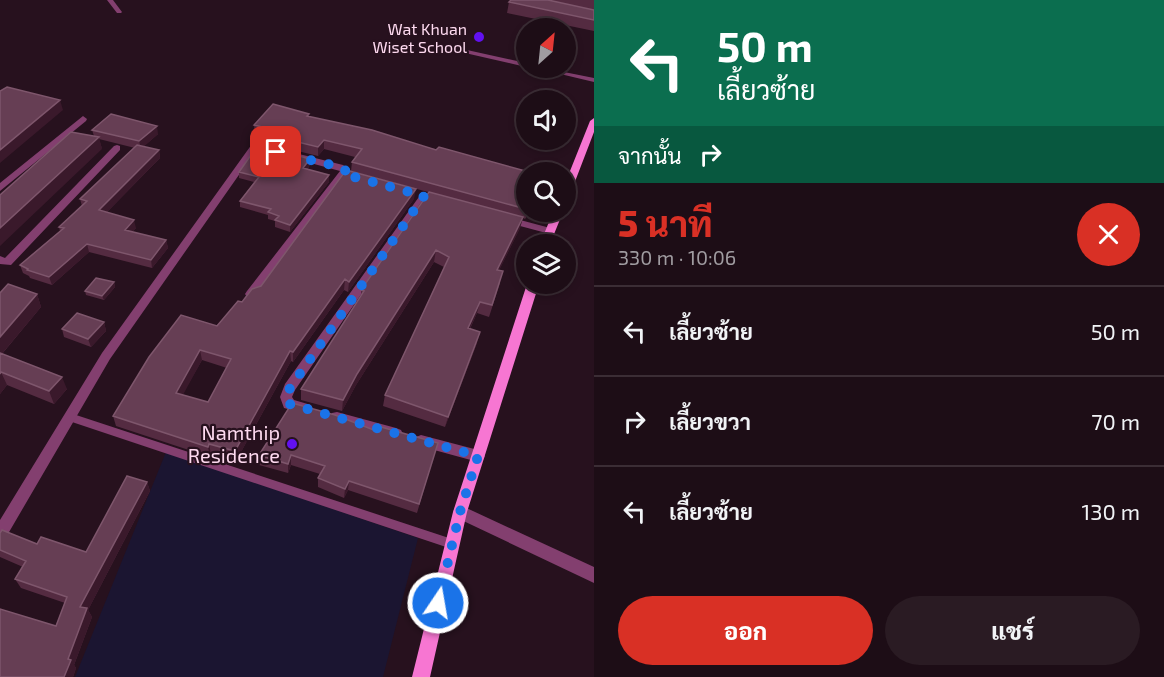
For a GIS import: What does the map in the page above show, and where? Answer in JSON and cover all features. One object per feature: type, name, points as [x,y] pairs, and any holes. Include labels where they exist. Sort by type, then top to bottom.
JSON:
[{"type":"street","points":[[0,189],[83,119]]},
{"type":"street","points":[[576,168],[593,128]]},
{"type":"street","points":[[64,136],[75,139]]},
{"type":"street","points":[[0,260],[7,262],[117,148],[107,146]]},
{"type":"street","points":[[0,534],[106,356],[255,146],[340,167],[346,171],[250,294]]},
{"type":"street","points":[[343,174],[366,180]]},
{"type":"street","points":[[424,196],[286,397],[289,404],[478,456]]},
{"type":"street","points":[[492,215],[550,231]]},
{"type":"street","points":[[549,234],[554,222]]},
{"type":"street","points":[[421,677],[460,512],[530,294]]},
{"type":"street","points":[[460,512],[594,574]]},
{"type":"lane","points":[[110,0],[119,12]]},
{"type":"lane","points":[[467,52],[516,63]]},
{"type":"lane","points":[[576,76],[594,80]]},
{"type":"lane","points":[[70,417],[452,544]]},
{"type":"shaded area","points":[[166,452],[418,538],[383,677],[75,677]]},
{"type":"building","points":[[511,0],[548,0],[594,10],[594,20],[509,2]]},
{"type":"building","points":[[7,87],[60,100],[0,150],[0,91]]},
{"type":"building","points":[[273,104],[309,114],[307,116],[372,130],[436,150],[439,147],[516,168],[516,206],[352,162],[362,149],[324,140],[318,147],[265,134],[270,129],[254,125]]},
{"type":"building","points":[[111,114],[157,126],[139,141],[92,130]]},
{"type":"building","points":[[71,132],[99,137],[0,228],[0,195]]},
{"type":"building","points":[[137,145],[159,150],[99,210],[134,220],[125,230],[166,240],[151,260],[87,244],[49,277],[27,270],[20,265],[64,228],[59,227],[87,201],[80,199]]},
{"type":"building","points":[[258,145],[310,159],[303,168],[329,175],[290,225],[275,220],[279,216],[268,212],[271,209],[240,201],[259,177],[239,172]]},
{"type":"building","points":[[346,170],[416,189],[349,282],[345,279],[293,352],[290,351],[235,451],[209,444],[208,447],[113,416],[149,357],[181,315],[217,326],[238,301],[242,302],[252,289],[261,286]],"holes":[[[200,350],[231,359],[208,402],[176,393]]]},
{"type":"building","points":[[429,192],[516,215],[516,222],[521,222],[497,270],[503,271],[492,305],[480,302],[468,328],[480,332],[448,417],[385,395],[449,257],[436,250],[357,374],[343,400],[301,389],[364,291],[361,290]]},
{"type":"building","points":[[96,278],[114,282],[102,296],[85,291]]},
{"type":"building","points":[[8,284],[37,294],[0,337],[0,293]]},
{"type":"building","points":[[77,313],[104,322],[88,339],[62,329]]},
{"type":"building","points":[[0,353],[62,377],[49,391],[1,372],[0,374]]},
{"type":"building","points":[[292,403],[335,415],[379,432],[381,427],[438,443],[419,504],[349,481],[345,489],[318,478],[325,466],[291,455],[288,464],[259,455]]},
{"type":"building","points":[[127,476],[147,482],[80,607],[87,608],[68,659],[71,660],[64,677],[0,677],[0,609],[56,626],[67,597],[15,579],[26,561],[0,550],[0,533],[2,530],[37,544],[41,537],[86,552]]},
{"type":"place","name":"Wat Khuan Wiset School","points":[[479,37]]},
{"type":"place","name":"Namthip Residence","points":[[292,444]]},
{"type":"route","points":[[276,152],[340,167],[346,171],[343,174],[424,196],[286,397],[289,404],[478,456],[460,512],[438,603]]}]
